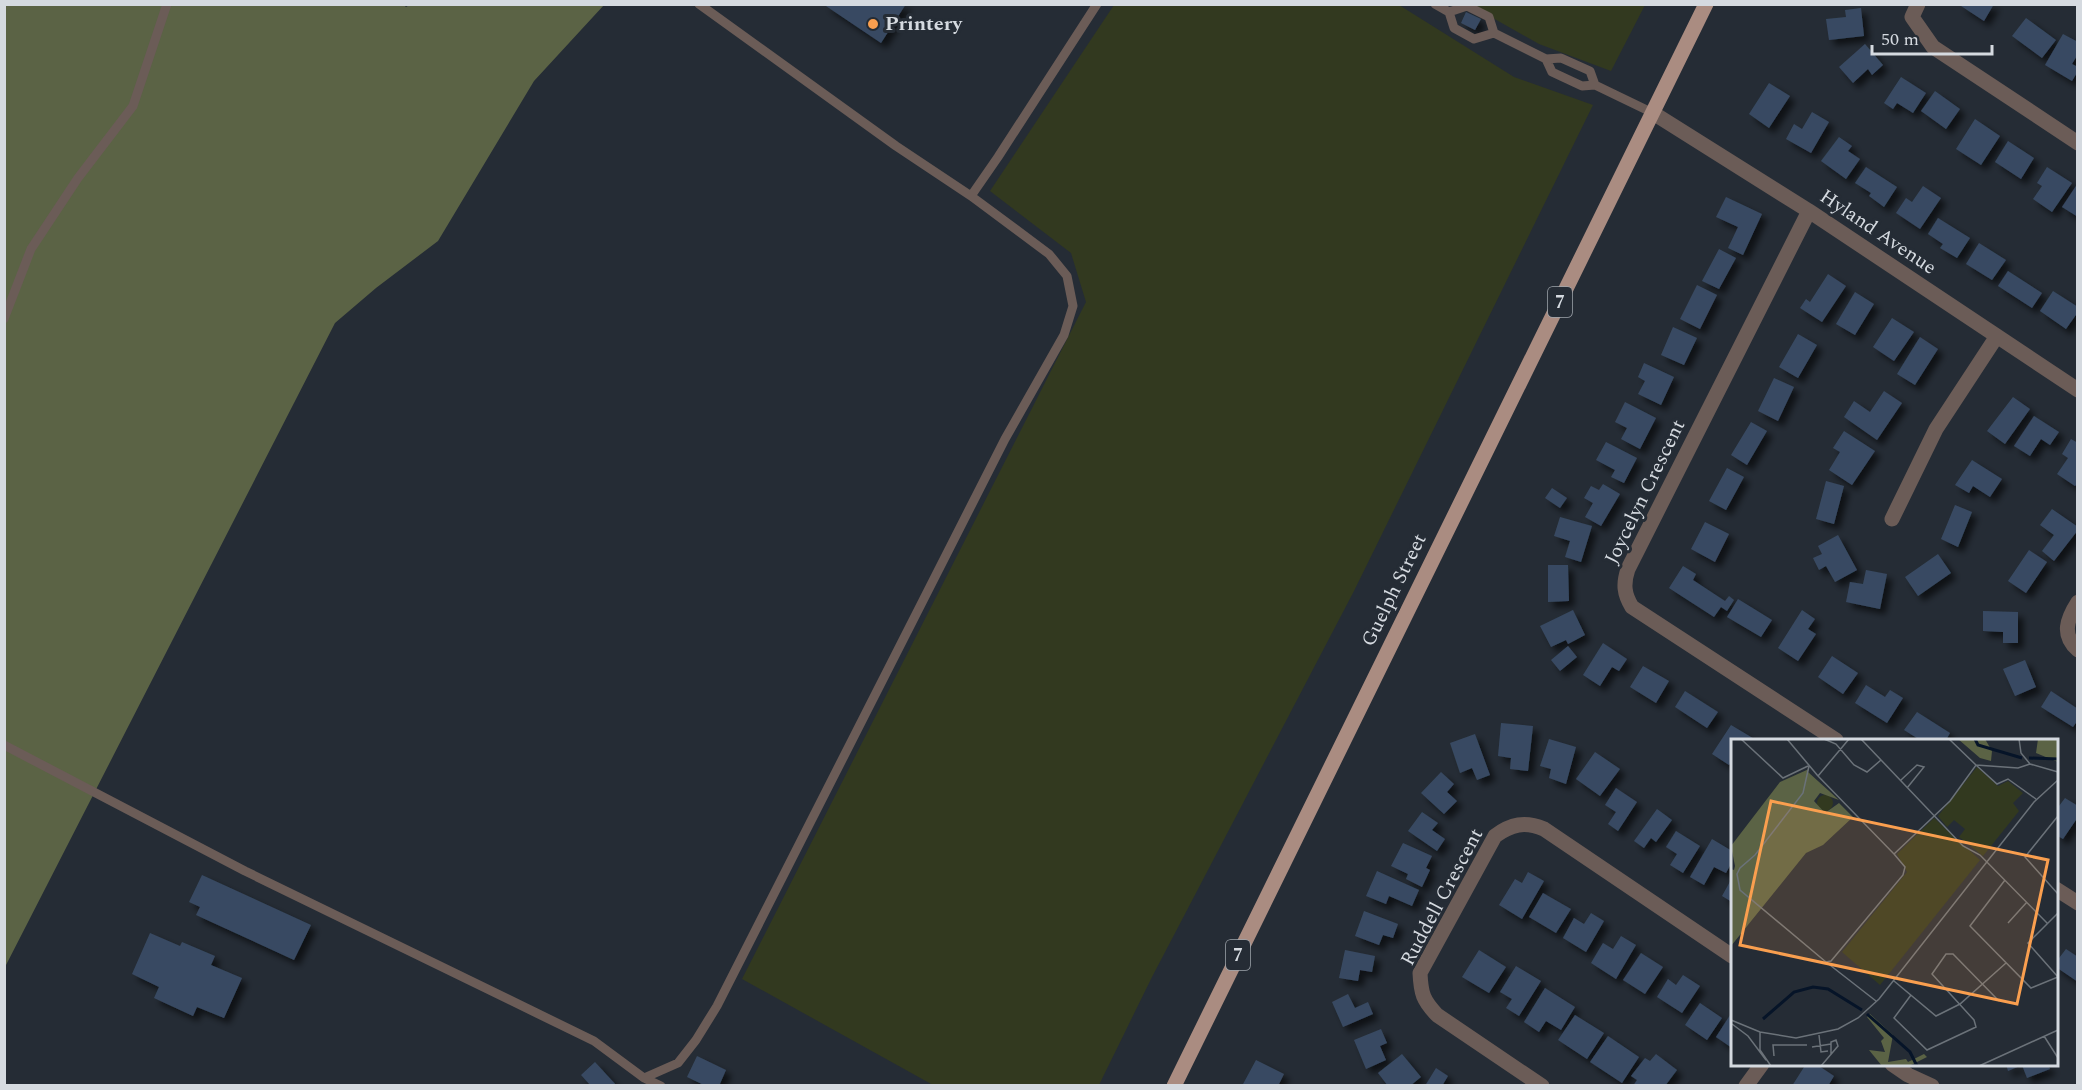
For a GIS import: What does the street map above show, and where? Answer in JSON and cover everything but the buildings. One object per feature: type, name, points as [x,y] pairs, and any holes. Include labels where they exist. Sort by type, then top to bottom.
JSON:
[{"type":"main road","name":"7","points":[[1653,113],[1706,4]]},
{"type":"main road","name":"Guelph Street","points":[[1174,1086],[1653,113]]},
{"type":"street","points":[[1918,4],[1912,17],[1933,47],[2078,143]]},
{"type":"street","name":"Hyland Avenue","points":[[1653,113],[1809,211],[2078,390]]},
{"type":"street","name":"Joycelyn Crescent","points":[[1809,211],[1628,569],[1624,589],[1626,598],[1632,607],[1833,739]]},
{"type":"street","points":[[1892,519],[1936,429],[1997,336]]},
{"type":"street","points":[[2078,602],[2067,623],[2067,634],[2072,645],[2078,650]]},
{"type":"street","name":"Ruddell Crescent","points":[[1542,1086],[1437,1015],[1427,1004],[1421,991],[1420,973],[1495,836],[1507,827],[1533,824],[1544,830],[1731,955]]},
{"type":"street","points":[[2058,890],[2078,903]]},
{"type":"street","points":[[1746,1086],[1761,1066]]},
{"type":"street","points":[[1894,1066],[1932,1086]]},
{"type":"lane","points":[[4,319],[32,249],[78,178],[133,106],[166,4]]},
{"type":"lane","points":[[644,1078],[678,1063],[696,1040],[717,1006],[1005,439],[1064,335],[1073,306],[1066,276],[1049,254],[971,196],[896,146],[699,4]]},
{"type":"lane","points":[[971,196],[1097,4]]},
{"type":"lane","points":[[1435,4],[1449,12],[1454,28],[1474,39],[1494,33],[1546,59],[1562,58],[1590,72],[1594,85]]},
{"type":"lane","points":[[1449,12],[1467,6],[1489,17],[1494,33]]},
{"type":"lane","points":[[1546,59],[1552,72],[1582,86],[1594,85],[1653,113]]},
{"type":"lane","points":[[4,745],[245,871],[594,1041],[644,1078],[661,1086]]},
{"type":"green space","points":[[403,4],[406,7],[411,4],[604,5],[534,81],[438,241],[376,288],[335,323],[5,967],[5,5]]},
{"type":"green space","points":[[1114,5],[1399,5],[1514,77],[1593,105],[1354,591],[1152,977],[1099,1085],[933,1085],[742,979],[1086,302],[1071,253],[990,191]]},
{"type":"green space","points":[[1470,5],[1645,5],[1611,71],[1539,44]]},
{"type":"place","name":"Printery","points":[[873,24]]}]
